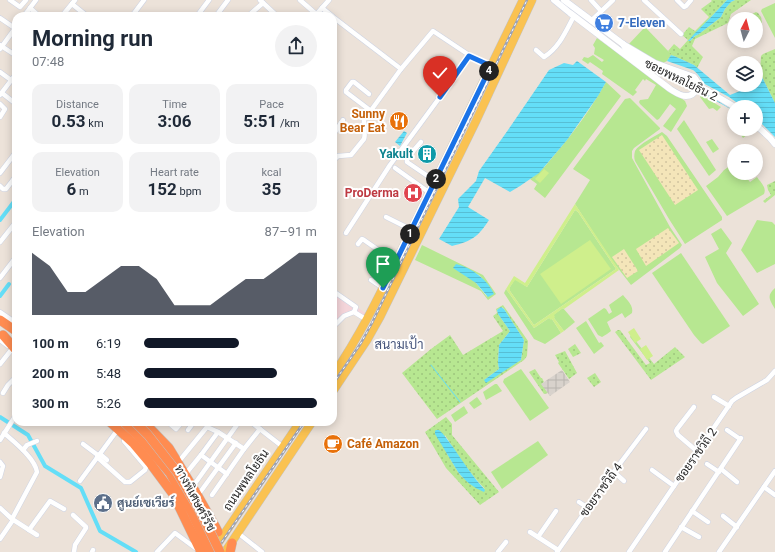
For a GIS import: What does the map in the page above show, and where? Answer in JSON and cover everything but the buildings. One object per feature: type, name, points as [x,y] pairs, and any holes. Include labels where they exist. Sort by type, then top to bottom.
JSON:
[{"type":"highway","points":[[0,320],[12,328]]},
{"type":"highway","points":[[1,336],[12,345]]},
{"type":"highway","points":[[114,426],[134,444],[173,494],[201,552]]},
{"type":"highway","name":"ทางพิเศษศรีรัช","points":[[128,426],[170,473],[211,552]]},
{"type":"highway","name":"ทางพิเศษศรีรัช","points":[[139,426],[148,435],[177,472],[200,511],[220,552]]},
{"type":"highway","points":[[147,426],[169,448],[220,534]]},
{"type":"highway","points":[[230,552],[232,542]]},
{"type":"main road","points":[[337,369],[367,320],[380,286],[410,233],[430,193],[522,0]]},
{"type":"main road","points":[[337,385],[374,328],[476,121],[532,0]]},
{"type":"main road","points":[[491,66],[499,70]]},
{"type":"main road","points":[[410,233],[418,240]]},
{"type":"main road","name":"ถนนพหลโยธิน","points":[[211,552],[220,534],[297,426]]},
{"type":"main road","name":"ถนนพหลโยธิน","points":[[225,552],[309,426]]},
{"type":"street","points":[[10,0],[20,7],[26,0]]},
{"type":"street","points":[[27,12],[36,0]]},
{"type":"street","points":[[135,12],[144,0]]},
{"type":"street","points":[[200,12],[209,0]]},
{"type":"street","points":[[219,12],[228,0]]},
{"type":"street","points":[[300,0],[313,12]]},
{"type":"street","points":[[319,12],[328,0]]},
{"type":"street","name":"ซอยพหลโยธิน 2","points":[[554,0],[574,16],[589,24]]},
{"type":"street","name":"ซอยพหลโยธิน 2","points":[[564,0],[589,24],[650,67],[706,90],[727,102]]},
{"type":"street","points":[[592,0],[601,11]]},
{"type":"street","points":[[589,24],[613,0]]},
{"type":"street","points":[[644,0],[681,34]]},
{"type":"street","points":[[677,0],[686,6],[691,0]]},
{"type":"street","points":[[251,12],[261,1],[273,12]]},
{"type":"street","points":[[65,12],[74,2],[83,12]]},
{"type":"street","points":[[30,8],[34,12]]},
{"type":"street","points":[[322,8],[327,12]]},
{"type":"street","points":[[536,50],[544,57],[549,54],[562,38],[574,16]]},
{"type":"street","points":[[0,18],[12,26]]},
{"type":"street","points":[[337,20],[401,68]]},
{"type":"street","points":[[337,157],[351,155],[364,139],[364,120],[401,68],[432,31],[469,56],[491,66]]},
{"type":"street","points":[[12,33],[1,47],[12,53]]},
{"type":"street","points":[[620,47],[655,63],[694,77],[698,83],[694,93],[688,96],[680,95],[670,89],[650,74],[620,47]]},
{"type":"street","points":[[346,233],[390,165],[469,56]]},
{"type":"street","points":[[0,72],[11,80],[1,94],[12,101]]},
{"type":"street","points":[[369,94],[354,82],[352,82],[346,90],[346,92],[371,111]]},
{"type":"street","points":[[0,104],[5,108],[0,117]]},
{"type":"street","points":[[337,129],[343,120]]},
{"type":"street","points":[[763,131],[775,144]]},
{"type":"street","points":[[421,142],[408,158],[407,162],[435,182]]},
{"type":"street","points":[[0,173],[12,157]]},
{"type":"street","points":[[395,168],[430,193]]},
{"type":"street","points":[[0,186],[4,189],[12,181]]},
{"type":"street","points":[[386,217],[410,233]]},
{"type":"street","points":[[0,242],[12,227]]},
{"type":"street","points":[[358,244],[362,239],[364,240],[384,254],[386,259],[380,286],[371,280]]},
{"type":"street","points":[[0,278],[12,262]]},
{"type":"street","points":[[337,294],[356,307],[354,312]]},
{"type":"street","points":[[354,312],[367,320]]},
{"type":"street","points":[[337,323],[344,316],[354,312]]},
{"type":"street","points":[[0,313],[12,321]]},
{"type":"street","points":[[0,364],[12,351]]},
{"type":"street","name":"ซอยราชวิถี 2","points":[[629,552],[729,406],[736,398],[767,380],[775,372]]},
{"type":"street","points":[[3,393],[12,381]]},
{"type":"street","points":[[714,397],[729,406]]},
{"type":"street","points":[[694,407],[676,431],[678,435],[698,452]]},
{"type":"street","points":[[0,440],[12,420]]},
{"type":"street","points":[[83,444],[99,456],[125,482],[130,482],[145,470],[146,467],[111,426]]},
{"type":"street","points":[[146,426],[191,483],[211,462],[236,426]]},
{"type":"street","points":[[188,430],[191,426]]},
{"type":"street","points":[[257,426],[283,447]]},
{"type":"street","points":[[180,460],[206,427],[218,432],[244,449]]},
{"type":"street","points":[[212,495],[260,429]]},
{"type":"street","name":"ซอยราชวิถี 4","points":[[557,551],[646,429]]},
{"type":"street","points":[[665,552],[740,439],[727,430]]},
{"type":"street","points":[[80,481],[116,432]]},
{"type":"street","points":[[188,471],[218,432]]},
{"type":"street","points":[[0,539],[37,472],[36,468],[23,450],[4,433]]},
{"type":"street","points":[[23,450],[35,441]]},
{"type":"street","points":[[201,491],[236,443]]},
{"type":"street","points":[[201,455],[227,474]]},
{"type":"street","points":[[99,456],[107,460]]},
{"type":"street","points":[[0,462],[2,463],[3,468],[0,477]]},
{"type":"street","points":[[707,464],[737,482]]},
{"type":"street","points":[[652,470],[674,486]]},
{"type":"street","points":[[719,552],[775,471]]},
{"type":"street","points":[[614,472],[624,481]]},
{"type":"street","points":[[764,487],[775,495]]},
{"type":"street","points":[[29,530],[50,501],[64,509]]},
{"type":"street","points":[[579,502],[588,508]]},
{"type":"street","points":[[0,508],[12,519],[37,535]]},
{"type":"street","points":[[538,537],[556,511]]},
{"type":"street","points":[[692,511],[708,522]]},
{"type":"street","points":[[72,515],[86,527],[75,545],[74,552]]},
{"type":"street","points":[[723,516],[737,527]]},
{"type":"street","points":[[682,527],[699,537]]},
{"type":"street","points":[[530,532],[557,551]]},
{"type":"street","points":[[157,552],[175,533],[196,550],[201,552]]},
{"type":"street","points":[[238,533],[262,552]]},
{"type":"street","points":[[498,552],[506,542]]},
{"type":"shaded area","points":[[337,294],[367,314],[363,320],[355,314],[346,316],[337,327]]},
{"type":"shaded area","points":[[562,370],[570,382],[550,396],[541,384]]},
{"type":"green space","points":[[711,0],[727,0],[689,40],[690,41],[721,17],[731,2],[735,0],[751,0],[734,12],[727,12],[727,23],[695,39],[692,46],[703,57],[697,68],[694,65],[671,55],[668,51],[674,44],[680,49],[688,40],[682,35],[689,27],[695,31],[709,17],[701,9],[712,1]]},
{"type":"green space","points":[[775,3],[775,38],[763,12],[761,11],[762,9]]},
{"type":"green space","points":[[645,27],[670,53],[671,55],[667,61],[663,63],[656,61],[628,45]]},
{"type":"green space","points":[[597,38],[685,101],[687,106],[671,132],[663,126],[676,109],[670,104],[657,120],[639,102],[640,100],[648,99],[656,85],[646,79],[645,81],[643,79],[635,90],[637,92],[633,96],[602,74],[603,71],[590,62],[588,64],[582,60],[584,57],[588,58],[593,55],[602,62],[604,60],[594,54],[595,48],[593,45]]},
{"type":"green space","points":[[775,49],[775,103],[763,79],[763,56],[761,56]]},
{"type":"green space","points":[[606,82],[621,96],[545,198],[534,189],[537,184],[530,179],[544,167],[570,136],[589,110]]},
{"type":"green space","points":[[701,95],[721,107],[717,111],[713,108],[709,109],[700,97]]},
{"type":"green space","points":[[630,98],[660,128],[634,148],[632,151],[632,158],[670,227],[682,245],[631,285],[610,258],[575,204],[590,180],[573,169],[625,99]]},
{"type":"green space","points":[[684,120],[716,170],[709,176],[677,129]]},
{"type":"green space","points":[[662,132],[667,136],[722,217],[722,220],[685,244],[634,159],[637,148],[647,140]]},
{"type":"green space","points":[[712,139],[719,149],[713,153],[706,142]]},
{"type":"green space","points":[[727,168],[727,180],[748,180],[750,182],[753,180],[759,180],[765,189],[764,194],[727,216],[706,186],[718,177]]},
{"type":"green space","points":[[544,169],[549,173],[540,183],[535,179]]},
{"type":"green space","points":[[775,181],[775,195],[765,203],[763,201],[771,195],[767,185]]},
{"type":"green space","points":[[575,204],[619,270],[554,315],[554,318],[564,331],[561,333],[552,319],[551,320],[549,318],[534,328],[506,289],[514,276],[525,283]],"holes":[[[575,210],[578,212],[616,269],[534,325],[510,291],[510,287],[515,280],[527,287]]]},
{"type":"green space","points":[[575,210],[578,212],[616,269],[534,325],[510,291],[510,287],[515,279],[527,287]]},
{"type":"green space","points":[[757,220],[772,222],[775,225],[775,264],[757,273],[741,250]]},
{"type":"green space","points":[[721,228],[732,243],[726,253],[759,304],[743,316],[717,283],[705,257],[719,249],[711,234]]},
{"type":"green space","points":[[590,240],[611,269],[561,304],[540,274]]},
{"type":"green space","points":[[422,245],[483,275],[496,294],[488,300],[481,291],[415,260]],"holes":[[[459,265],[482,278],[487,297]]]},
{"type":"green space","points":[[681,253],[730,326],[703,344],[694,335],[652,273]]},
{"type":"green space","points":[[775,288],[775,309],[770,301],[770,293]]},
{"type":"green space","points":[[506,289],[534,328],[549,318],[552,319],[561,333],[545,344],[534,339],[504,293]]},
{"type":"green space","points":[[623,295],[631,306],[632,313],[625,318],[622,313],[607,322],[611,331],[602,337],[598,335],[588,319],[604,308],[609,314],[612,312],[609,305]]},
{"type":"green space","points":[[503,305],[528,341],[527,356],[524,360],[437,419],[402,373],[450,335],[463,355],[503,331],[493,316],[497,313],[496,309]],"holes":[[[502,307],[524,340],[521,360],[484,380],[499,369],[499,345],[510,331],[498,314],[497,310]]]},
{"type":"green space","points":[[563,308],[575,322],[564,331],[553,315]]},
{"type":"green space","points":[[586,321],[599,343],[601,342],[604,346],[594,354],[576,328]]},
{"type":"green space","points":[[634,328],[641,339],[635,343],[628,332]]},
{"type":"green space","points":[[620,330],[646,365],[650,363],[630,337],[631,335],[654,364],[675,347],[685,357],[651,380],[615,332]]},
{"type":"green space","points":[[575,344],[581,353],[573,357],[568,349]]},
{"type":"green space","points":[[646,345],[653,356],[647,360],[640,349]]},
{"type":"green space","points":[[565,351],[577,373],[569,379],[558,363],[559,362],[555,355]]},
{"type":"green space","points":[[521,369],[549,408],[530,421],[503,382],[504,379]]},
{"type":"green space","points":[[535,369],[542,378],[544,382],[542,384],[548,393],[544,394],[529,372]]},
{"type":"green space","points":[[595,373],[601,382],[594,387],[587,378]]},
{"type":"green space","points":[[497,384],[502,391],[486,400],[483,392]]},
{"type":"green space","points":[[477,397],[482,404],[474,409],[469,403]]},
{"type":"green space","points":[[464,406],[468,413],[455,422],[451,415]]},
{"type":"green space","points":[[446,417],[452,424],[452,435],[499,492],[480,505],[446,468],[425,432]],"holes":[[[445,435],[469,470],[485,489],[462,477],[458,472],[446,452]]]},
{"type":"green space","points":[[538,441],[548,455],[502,489],[491,472]]},
{"type":"sand","points":[[662,135],[698,190],[675,205],[639,150]]},
{"type":"sand","points":[[668,228],[679,243],[646,266],[636,249]]},
{"type":"sand","points":[[624,249],[638,271],[627,278],[612,257]]},
{"type":"water","points":[[727,0],[735,0],[725,9],[721,17],[688,41],[694,34]]},
{"type":"water","points":[[671,55],[694,65],[730,95],[738,92],[763,92],[763,79],[775,103],[775,150],[763,135],[763,100],[727,100],[727,107],[702,93],[704,84],[693,70],[667,61]]},
{"type":"water","points":[[577,61],[606,82],[567,140],[539,173],[510,192],[485,178],[468,207],[489,220],[474,238],[452,246],[439,239],[459,207],[458,199],[476,181],[479,171],[549,70],[564,63],[573,65]]},
{"type":"water","points":[[404,131],[407,133],[400,146],[395,142]]},
{"type":"water","points":[[456,264],[473,271],[483,279],[494,294],[488,297],[476,283],[453,268]]},
{"type":"water","points":[[501,307],[504,309],[524,340],[521,360],[486,383],[484,380],[499,369],[499,345],[510,331],[498,314],[497,310]]},
{"type":"water","points":[[436,430],[439,430],[445,436],[472,475],[485,490],[484,492],[470,484],[458,472],[435,434]]},
{"type":"pier","points":[[701,82],[733,100],[727,100],[727,107],[712,97],[700,92],[702,86]]},
{"type":"pier","points":[[763,125],[775,137],[775,151],[762,136]]},
{"type":"waterway","points":[[0,220],[12,204]]},
{"type":"waterway","points":[[0,296],[9,284]]},
{"type":"waterway","points":[[431,365],[460,402]]},
{"type":"waterway","points":[[0,417],[12,425]]},
{"type":"waterway","points":[[14,426],[28,435],[45,466],[81,488],[100,531],[136,552]]},
{"type":"railway","points":[[337,378],[361,343],[372,323],[527,0]]},
{"type":"railway","points":[[215,552],[301,426]]},
{"type":"place","name":"7-Eleven","points":[[604,23]]},
{"type":"place","name":"Sunny Bear Eat","points":[[399,121]]},
{"type":"place","name":"Yakult","points":[[427,154]]},
{"type":"place","name":"ProDerma","points":[[413,193]]},
{"type":"place","name":"Café Amazon","points":[[333,444]]},
{"type":"place","name":"ศูนย์เซเวียร์","points":[[103,503]]},
{"type":"district","name":"สนามเป้า","points":[[399,344]]},
{"type":"route","points":[[383,288],[491,66],[469,56],[440,97]]}]
